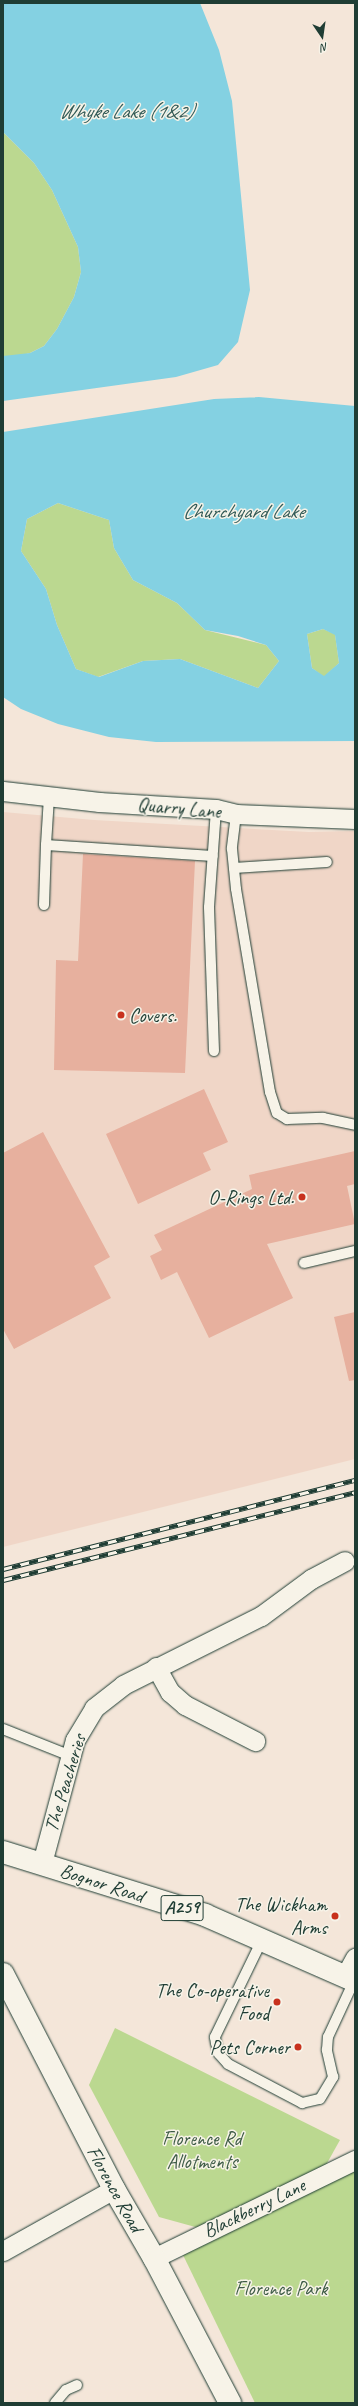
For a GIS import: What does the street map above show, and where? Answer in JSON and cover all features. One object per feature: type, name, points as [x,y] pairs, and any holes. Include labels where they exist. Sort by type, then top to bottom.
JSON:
[{"type":"street","name":"Quarry Lane","points":[[3,791],[99,802],[216,809],[236,814],[355,819]]},
{"type":"street","name":"The Peacheries","points":[[42,1863],[75,1740],[94,1708],[123,1685],[156,1667],[261,1616],[311,1579],[345,1561]]},
{"type":"street","points":[[156,1667],[170,1692],[185,1705],[255,1741]]},
{"type":"street","name":"Bognor Road","points":[[3,1852],[205,1915],[262,1940],[352,1974]]},
{"type":"street","name":"Florence Road","points":[[3,1974],[114,2189],[154,2258],[230,2403]]},
{"type":"street","name":"Blackberry Lane","points":[[154,2258],[355,2160]]},
{"type":"street","points":[[4,2247],[114,2189]]},
{"type":"lane","points":[[44,905],[49,797]]},
{"type":"lane","points":[[214,1051],[209,907],[216,809]]},
{"type":"lane","points":[[236,814],[232,849],[234,868],[270,1092],[277,1113],[287,1119],[323,1118],[355,1125]]},
{"type":"lane","points":[[46,845],[213,856]]},
{"type":"lane","points":[[234,868],[327,862]]},
{"type":"lane","points":[[304,1263],[355,1251]]},
{"type":"lane","points":[[3,1730],[71,1756]]},
{"type":"lane","points":[[262,1940],[215,2037],[216,2043],[219,2054],[228,2064],[302,2102],[320,2099],[333,2077],[327,2050],[328,2037],[352,1974]]},
{"type":"lane","points":[[55,2403],[66,2390],[77,2385]]},
{"type":"shaded area","points":[[3,812],[94,820],[309,832],[355,831],[355,1459],[3,1547]]},
{"type":"green space","points":[[3,132],[34,163],[52,190],[78,247],[81,272],[74,297],[57,329],[44,346],[30,353],[18,356],[3,356]]},
{"type":"green space","points":[[58,503],[109,520],[114,548],[133,580],[177,603],[205,630],[266,645],[279,661],[258,688],[180,659],[143,661],[98,677],[76,669],[57,625],[46,589],[21,551],[27,519]]},
{"type":"green space","points":[[323,629],[335,634],[339,663],[324,677],[312,668],[307,634]]},
{"type":"green space","name":"Florence Rd Allotments","points":[[115,2028],[340,2140],[326,2165],[199,2228],[159,2217],[89,2085]]},
{"type":"green space","name":"Florence Park","points":[[349,2170],[355,2170],[355,2403],[255,2403],[183,2255]]},
{"type":"water","name":"Whyke Lake (1&2)","points":[[3,3],[200,3],[219,50],[232,101],[250,290],[238,342],[218,365],[176,377],[3,401],[3,356],[30,353],[44,346],[57,329],[74,297],[81,272],[78,247],[52,190],[34,163],[3,132]]},
{"type":"water","name":"Churchyard Lake","points":[[259,397],[355,406],[355,741],[156,742],[109,737],[58,724],[21,709],[3,697],[3,432],[214,399]],"holes":[[[58,503],[109,520],[114,548],[133,580],[177,603],[205,630],[238,636],[266,645],[279,661],[258,688],[180,659],[143,661],[99,677],[76,669],[57,625],[46,589],[21,551],[27,519]],[[323,629],[335,635],[339,663],[324,676],[312,668],[307,634]]]},
{"type":"building","name":"Covers.","points":[[83,854],[195,861],[185,1073],[54,1070],[56,960],[78,961]]},
{"type":"building","points":[[204,1089],[228,1142],[203,1153],[211,1170],[138,1204],[106,1134]]},
{"type":"building","points":[[43,1132],[110,1257],[94,1266],[111,1298],[14,1349],[3,1329],[3,1153]]},
{"type":"building","points":[[355,1151],[355,1184],[347,1186],[355,1224],[267,1244],[293,1298],[209,1338],[177,1272],[161,1280],[150,1256],[162,1250],[154,1235],[252,1189],[249,1175]]},
{"type":"building","points":[[355,1312],[355,1380],[349,1381],[334,1317]]},
{"type":"railway","points":[[3,1569],[355,1480]]},
{"type":"railway","points":[[3,1580],[355,1492]]},
{"type":"place","name":"Covers.","points":[[121,1015]]},
{"type":"place","name":"O-Rings Ltd.","points":[[302,1197]]},
{"type":"place","name":"The Wickham Arms","points":[[335,1916]]},
{"type":"place","name":"The Co-operative Food","points":[[277,2002]]},
{"type":"place","name":"Pets Corner","points":[[298,2047]]}]
